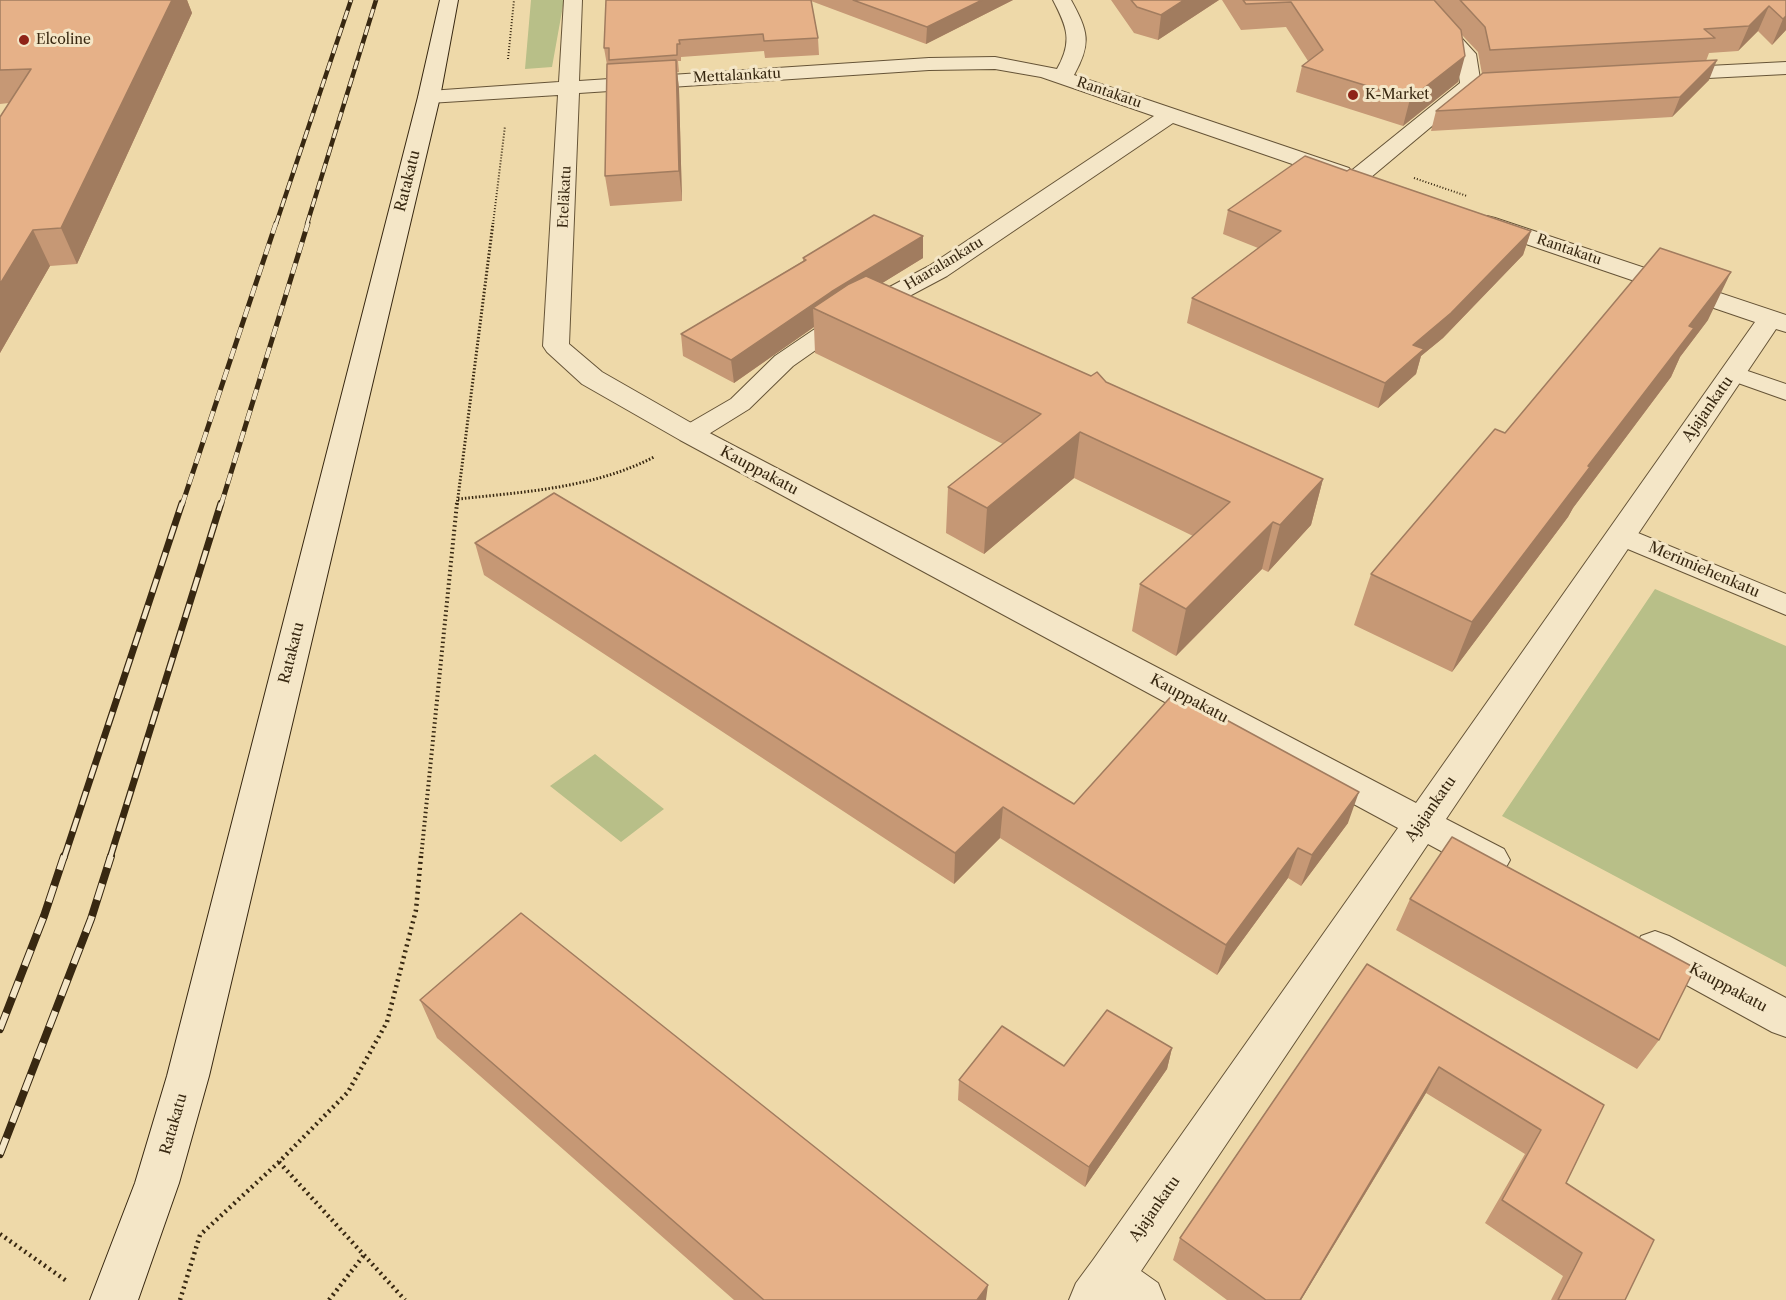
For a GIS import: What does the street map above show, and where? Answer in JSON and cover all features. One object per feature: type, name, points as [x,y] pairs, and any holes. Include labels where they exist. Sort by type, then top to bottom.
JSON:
[{"type":"street","name":"Ratakatu","points":[[94,1293],[157,1183],[188,1076],[429,97],[449,0]]},
{"type":"street","name":"Eteläkatu","points":[[573,0],[571,86],[556,346],[592,378]]},
{"type":"street","points":[[1053,74],[1077,52],[1078,29],[1062,0]]},
{"type":"street","points":[[1417,0],[1466,54],[1471,85]]},
{"type":"street","name":"Mettalankatu","points":[[429,97],[929,64],[995,63],[1053,74]]},
{"type":"street","points":[[1646,76],[1786,68]]},
{"type":"street","name":"Rantakatu","points":[[1053,74],[1170,115],[1368,176]]},
{"type":"street","points":[[1368,176],[1471,85],[1494,83]]},
{"type":"street","name":"Haaralankatu","points":[[842,321],[938,271],[1170,115]]},
{"type":"street","name":"Rantakatu","points":[[1470,207],[1778,321]]},
{"type":"street","name":"Ajajankatu","points":[[1114,1292],[1421,823],[1733,373],[1778,321]]},
{"type":"street","name":"Kauppakatu","points":[[592,378],[690,434],[1515,873]]},
{"type":"street","name":"Kauppakatu","points":[[1630,935],[1786,1019]]},
{"type":"lane","name":"Haaralankatu","points":[[690,434],[740,404],[784,361],[842,321]]},
{"type":"lane","points":[[1733,373],[1786,393]]},
{"type":"lane","name":"Merimiehenkatu","points":[[1621,535],[1786,605]]},
{"type":"path","points":[[180,1300],[200,1235],[279,1162],[348,1092],[387,1022],[416,910],[458,500],[484,274],[510,91],[508,50],[514,0]]},
{"type":"path","points":[[1368,176],[1470,207]]},
{"type":"path","points":[[458,500],[601,477],[648,461],[690,434]]},
{"type":"path","points":[[279,1162],[405,1300]]},
{"type":"path","points":[[0,1234],[94,1293]]},
{"type":"path","points":[[328,1300],[364,1255]]},
{"type":"green space","points":[[531,0],[564,0],[552,67],[525,69]]},
{"type":"green space","points":[[1655,589],[1786,646],[1786,967],[1502,816]]},
{"type":"green space","points":[[595,754],[664,809],[621,842],[550,786]]},
{"type":"building","points":[[0,0],[172,0],[61,228],[33,230],[0,284],[0,117],[31,69],[0,70]]},
{"type":"building","points":[[606,0],[811,0],[818,38],[764,41],[763,34],[679,40],[677,55],[609,60],[609,48],[604,48]]},
{"type":"building","points":[[853,0],[982,0],[927,27]]},
{"type":"building","points":[[1131,0],[1184,0],[1161,15],[1137,7]]},
{"type":"building","points":[[1243,0],[1434,0],[1461,30],[1465,56],[1410,99],[1302,66],[1323,50],[1291,2],[1246,4]]},
{"type":"building","points":[[1460,0],[1786,0],[1786,16],[1783,19],[1769,6],[1749,26],[1704,29],[1715,38],[1490,50],[1485,27]]},
{"type":"building","points":[[676,60],[679,171],[605,176],[607,64]]},
{"type":"building","points":[[1717,60],[1680,97],[1436,111],[1483,73]]},
{"type":"building","points":[[1305,156],[1347,171],[1350,169],[1531,231],[1451,313],[1413,345],[1424,349],[1385,383],[1192,298],[1281,231],[1228,210]]},
{"type":"building","points":[[874,215],[923,236],[831,292],[731,360],[681,334],[806,260],[803,258]]},
{"type":"building","points":[[1660,248],[1731,272],[1689,326],[1694,328],[1472,622],[1371,574],[1495,429],[1505,433]]},
{"type":"building","points":[[866,276],[1091,376],[1097,372],[1106,382],[1323,479],[1280,525],[1273,522],[1186,609],[1140,584],[1230,502],[1080,432],[987,508],[948,487],[1041,414],[813,308],[849,284]]},
{"type":"building","points":[[554,493],[1074,804],[1175,692],[1359,792],[1312,855],[1298,848],[1226,945],[1003,807],[955,853],[475,543]]},
{"type":"building","points":[[1452,837],[1695,968],[1659,1040],[1410,899]]},
{"type":"building","points":[[521,913],[988,1285],[977,1300],[764,1300],[420,1000]]},
{"type":"building","points":[[1367,964],[1604,1105],[1566,1183],[1654,1240],[1625,1300],[1558,1300],[1582,1253],[1502,1200],[1541,1130],[1439,1067],[1300,1300],[1266,1300],[1180,1238]]},
{"type":"building","points":[[1107,1010],[1172,1048],[1089,1167],[959,1080],[1002,1026],[1064,1066]]},
{"type":"railway","points":[[276,224],[351,0]]},
{"type":"railway","points":[[307,224],[376,0]]},
{"type":"railway","points":[[182,505],[276,223]]},
{"type":"railway","points":[[221,505],[308,223]]},
{"type":"railway","points":[[64,858],[182,503]]},
{"type":"railway","points":[[110,858],[221,503]]},
{"type":"railway","points":[[0,1029],[44,916],[64,856]]},
{"type":"railway","points":[[0,1154],[91,919],[111,856]]},
{"type":"place","name":"Elcoline","points":[[24,40]]},
{"type":"place","name":"K-Market","points":[[1353,95]]}]
